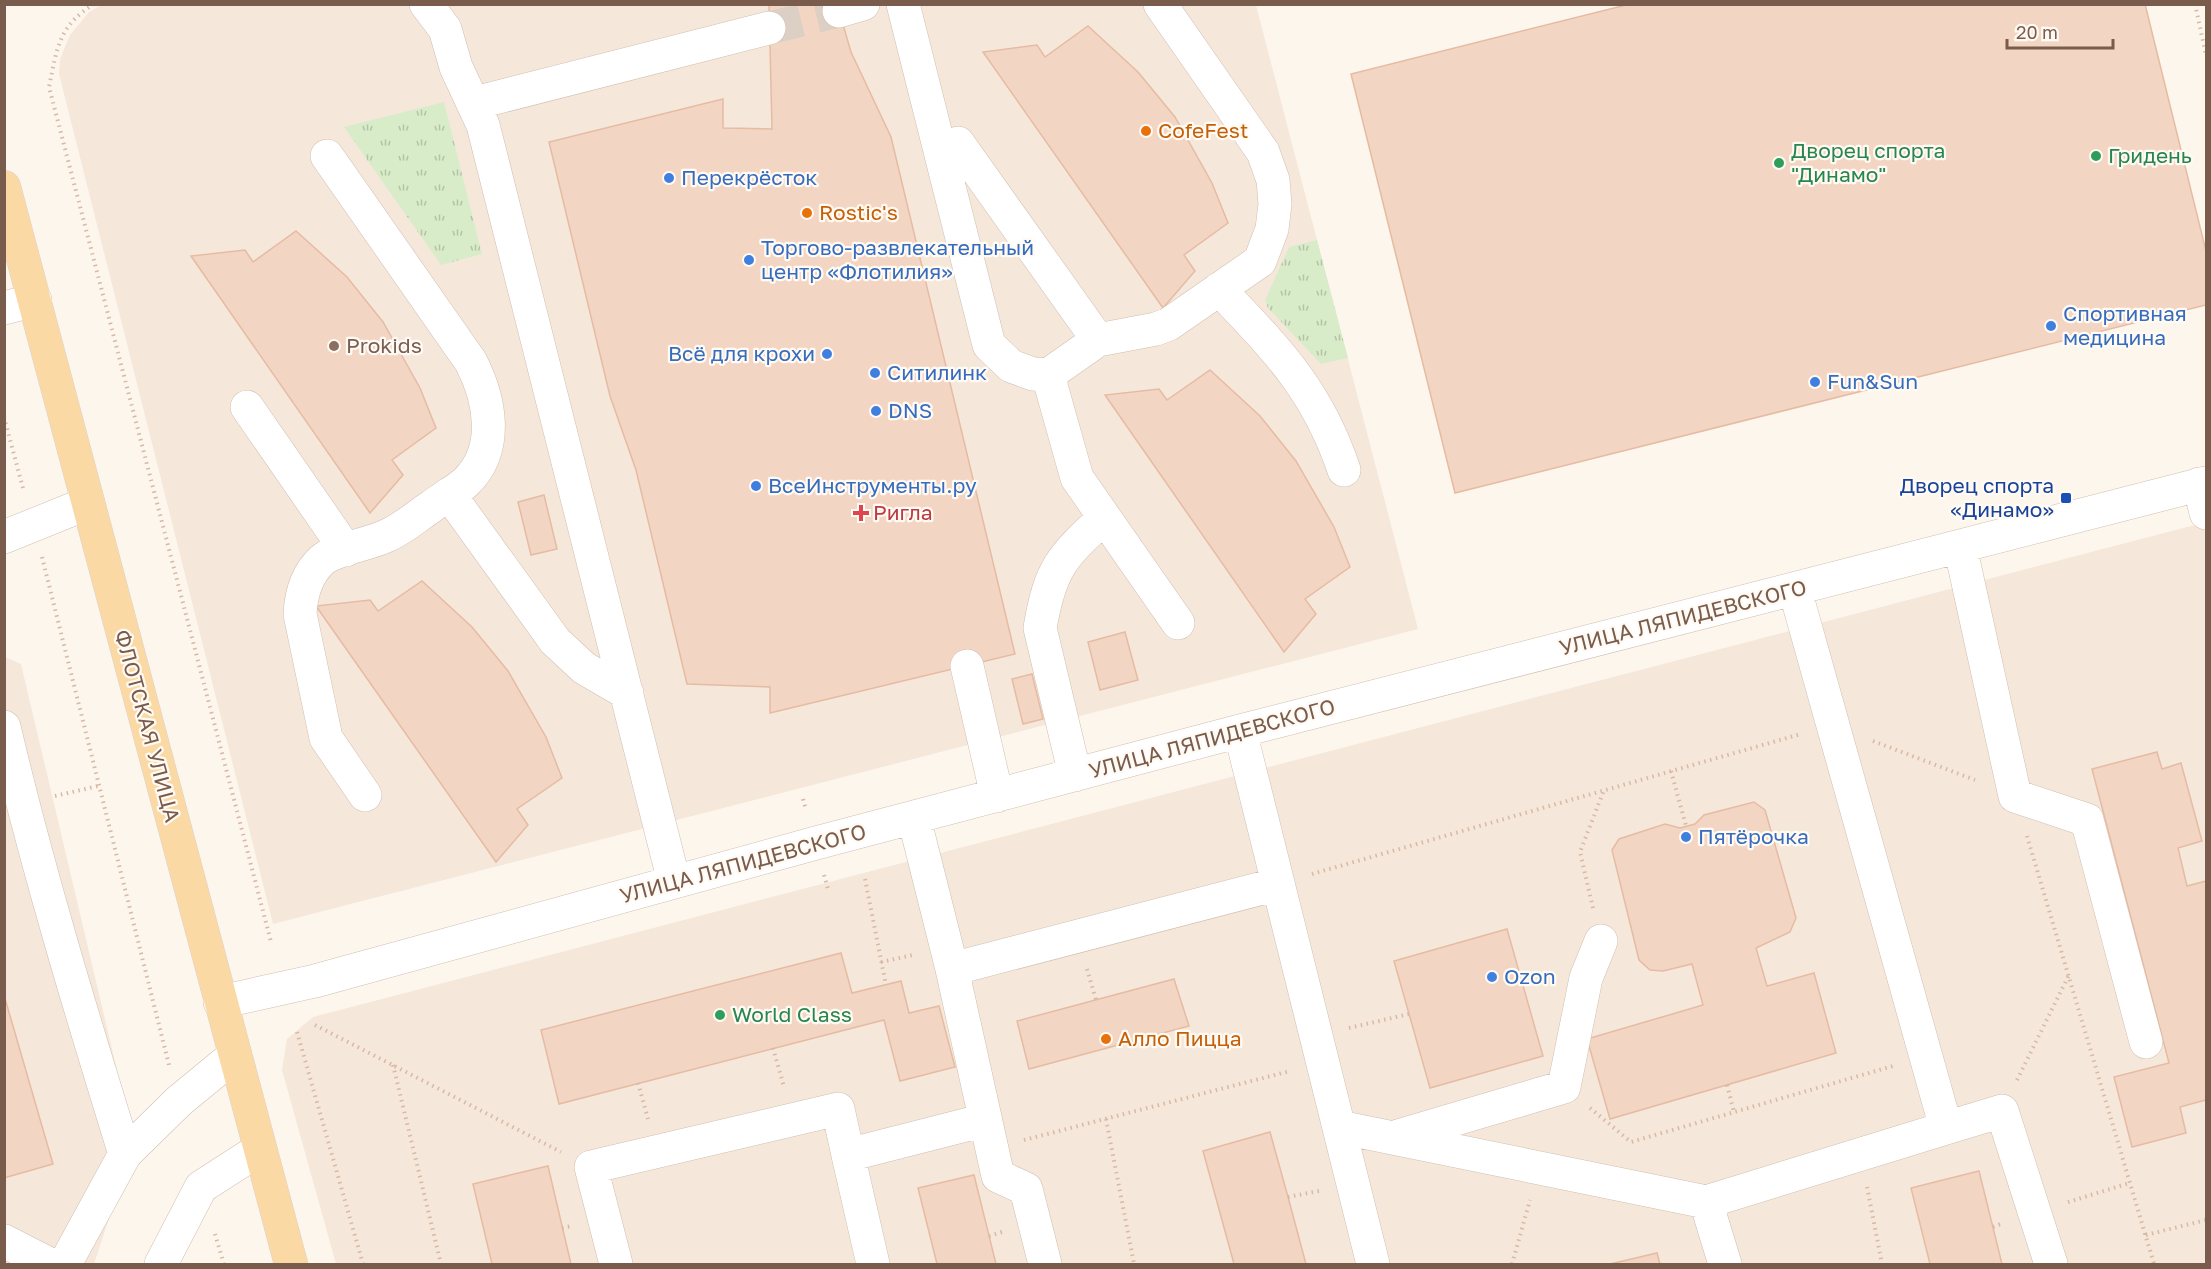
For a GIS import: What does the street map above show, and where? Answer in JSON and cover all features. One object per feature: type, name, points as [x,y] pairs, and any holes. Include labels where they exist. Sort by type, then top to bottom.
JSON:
[{"type":"main road","name":"ФЛОТСКАЯ УЛИЦА","points":[[4,187],[20,304],[88,503],[291,1264]]},
{"type":"street","points":[[426,4],[445,29],[459,74],[483,125],[674,882]]},
{"type":"street","points":[[903,4],[989,345],[1011,366],[1034,374],[1048,375],[1098,340],[1163,327],[1260,261],[1272,229],[1275,204],[1273,180],[1263,152],[1160,4]]},
{"type":"street","points":[[475,104],[769,28]]},
{"type":"street","points":[[958,142],[1098,340]]},
{"type":"street","points":[[327,156],[471,362],[486,396],[489,427],[482,456],[466,482],[399,530],[324,558],[316,567],[303,593],[300,614],[326,738],[365,795]]},
{"type":"street","points":[[1219,289],[1290,364],[1308,390],[1326,423],[1344,470]]},
{"type":"street","points":[[1048,375],[1073,469],[1104,518],[1178,623]]},
{"type":"street","points":[[246,407],[346,550]]},
{"type":"street","name":"УЛИЦА ЛЯПИДЕВСКОГО","points":[[220,1002],[315,981],[674,882],[1240,731],[1960,546],[2204,493]]},
{"type":"street","points":[[449,494],[555,641],[584,668],[627,693]]},
{"type":"street","points":[[19,531],[88,503]]},
{"type":"street","points":[[1075,775],[1040,628],[1044,605],[1055,572],[1068,550],[1104,518]]},
{"type":"street","points":[[1960,546],[2016,796],[2087,820],[2146,1042]]},
{"type":"street","points":[[1795,590],[1946,1128]]},
{"type":"street","points":[[967,666],[997,796]]},
{"type":"street","points":[[4,727],[22,804],[70,978],[125,1154]]},
{"type":"street","points":[[1240,731],[1373,1264]]},
{"type":"street","points":[[914,818],[952,969],[998,1176],[1026,1189],[1045,1264]]},
{"type":"street","points":[[952,969],[1278,884]]},
{"type":"street","points":[[1393,1138],[1564,1087],[1586,978],[1601,941]]},
{"type":"street","points":[[65,1264],[125,1154],[179,1101],[235,1055]]},
{"type":"street","points":[[616,1264],[591,1167],[838,1109],[873,1264]]},
{"type":"street","points":[[1339,1127],[1706,1202],[2002,1111],[2051,1264]]},
{"type":"street","points":[[848,1155],[988,1134]]},
{"type":"street","points":[[161,1264],[201,1187],[260,1149]]},
{"type":"street","points":[[1706,1202],[1725,1264]]},
{"type":"street","points":[[4,1241],[49,1264]]},
{"type":"path","points":[[94,4],[82,12],[61,35],[49,87],[272,942]]},
{"type":"path","points":[[2195,4],[2206,55]]},
{"type":"path","points":[[4,417],[19,531],[73,676],[98,786],[179,1101]]},
{"type":"path","points":[[1278,884],[1832,725],[2016,796],[2154,1264]]},
{"type":"path","points":[[1671,771],[1686,826]]},
{"type":"path","points":[[22,804],[98,786]]},
{"type":"path","points":[[1601,941],[1580,852],[1604,790]]},
{"type":"path","points":[[865,879],[885,985]]},
{"type":"path","points":[[2002,1111],[2069,975]]},
{"type":"path","points":[[1358,1026],[1409,1014]]},
{"type":"path","points":[[315,1025],[591,1167]]},
{"type":"path","points":[[297,1032],[363,1264]]},
{"type":"path","points":[[1564,1087],[1631,1142],[1925,1057]]},
{"type":"path","points":[[988,1134],[1106,1119],[1323,1062]]},
{"type":"path","points":[[393,1064],[441,1264]]},
{"type":"path","points":[[1727,1084],[1734,1112]]},
{"type":"path","points":[[1106,1119],[1134,1264]]},
{"type":"path","points":[[1861,1154],[1882,1264]]},
{"type":"path","points":[[1512,1264],[1539,1168]]},
{"type":"path","points":[[201,1187],[224,1264]]},
{"type":"path","points":[[2146,1235],[2206,1220]]},
{"type":"shaded area","points":[[101,5],[1256,5],[1418,629],[273,924],[59,74],[60,59],[70,35],[89,12]]},
{"type":"shaded area","points":[[2206,522],[2206,1264],[336,1264],[282,1070],[287,1039],[313,1017]]},
{"type":"shaded area","points":[[5,657],[21,664],[134,1142],[94,1264],[5,1264]]},
{"type":"green space","points":[[444,102],[482,254],[441,265],[344,127]]},
{"type":"green space","points":[[1317,240],[1348,358],[1321,364],[1268,308],[1265,300],[1289,247]]},
{"type":"building","name":"Торгово-развлекательный центр «Флотилия»","points":[[769,4],[837,4],[851,52],[891,137],[1015,654],[770,713],[770,687],[687,684],[636,470],[610,396],[549,142],[723,99],[723,128],[772,129]]},
{"type":"building","name":"Дворец спорта \"Динамо\"","points":[[1630,4],[2145,4],[2206,251],[2206,305],[1455,493],[1351,74]]},
{"type":"building","points":[[1088,26],[1138,72],[1175,117],[1212,183],[1228,223],[1184,255],[1195,271],[1163,308],[983,52],[1037,45],[1045,57]]},
{"type":"building","points":[[296,231],[347,277],[383,322],[420,388],[436,428],[392,460],[403,475],[370,513],[191,256],[245,250],[253,262]]},
{"type":"building","points":[[1210,370],[1260,416],[1296,461],[1334,527],[1350,567],[1305,599],[1316,614],[1284,652],[1105,395],[1159,389],[1167,400]]},
{"type":"building","points":[[544,495],[557,549],[531,555],[518,502]]},
{"type":"building","points":[[422,581],[472,627],[508,671],[546,737],[562,778],[517,809],[528,825],[496,862],[316,606],[370,600],[378,611]]},
{"type":"building","points":[[1125,632],[1138,680],[1100,690],[1088,642]]},
{"type":"building","points":[[1032,674],[1043,719],[1023,724],[1012,679]]},
{"type":"building","points":[[2157,752],[2162,769],[2181,763],[2202,841],[2178,848],[2187,886],[2206,881],[2206,1100],[2180,1107],[2186,1133],[2132,1147],[2114,1077],[2169,1063],[2092,769]]},
{"type":"building","points":[[1754,802],[1765,810],[1796,918],[1790,932],[1756,948],[1767,986],[1814,973],[1836,1053],[1610,1119],[1587,1039],[1703,1005],[1692,964],[1663,971],[1650,970],[1639,960],[1612,850],[1619,839],[1665,824],[1680,828],[1695,824],[1704,815]]},
{"type":"building","points":[[1507,929],[1543,1056],[1430,1088],[1394,961]]},
{"type":"building","points":[[841,953],[852,993],[901,981],[909,1013],[939,1006],[955,1067],[900,1081],[884,1020],[559,1104],[541,1030]]},
{"type":"building","points":[[1174,979],[1189,1026],[1029,1069],[1017,1021]]},
{"type":"building","points":[[4,995],[53,1164],[4,1178]]},
{"type":"building","points":[[1270,1132],[1306,1264],[1234,1264],[1203,1151]]},
{"type":"building","points":[[548,1166],[571,1264],[492,1264],[473,1184]]},
{"type":"building","points":[[1979,1171],[2002,1264],[1930,1264],[1911,1188]]},
{"type":"building","points":[[974,1175],[996,1264],[937,1264],[918,1188]]},
{"type":"building","points":[[1657,1253],[1660,1264],[1610,1264]]},
{"type":"tunnel","points":[[769,28],[839,11]]},
{"type":"place","name":"CofeFest","points":[[1146,131]]},
{"type":"place","name":"Гридень","points":[[2096,156]]},
{"type":"place","name":"Дворец спорта \"Динамо\"","points":[[1779,163]]},
{"type":"place","name":"Перекрёсток","points":[[669,178]]},
{"type":"place","name":"Rostic's","points":[[807,213]]},
{"type":"place","name":"Торгово-развлекательный центр «Флотилия»","points":[[749,260]]},
{"type":"place","name":"Спортивная медицина","points":[[2051,326]]},
{"type":"place","name":"Prokids","points":[[334,346]]},
{"type":"place","name":"Всё для крохи","points":[[827,354]]},
{"type":"place","name":"Ситилинк","points":[[875,373]]},
{"type":"place","name":"Fun&Sun","points":[[1815,382]]},
{"type":"place","name":"DNS","points":[[876,411]]},
{"type":"place","name":"ВсеИнструменты.ру","points":[[756,486]]},
{"type":"place","name":"Дворец спорта «Динамо»","points":[[2066,498]]},
{"type":"place","name":"Ригла","points":[[861,513]]},
{"type":"place","name":"Пятёрочка","points":[[1686,837]]},
{"type":"place","name":"Ozon","points":[[1492,977]]},
{"type":"place","name":"World Class","points":[[720,1015]]},
{"type":"place","name":"Алло Пицца","points":[[1106,1039]]}]
